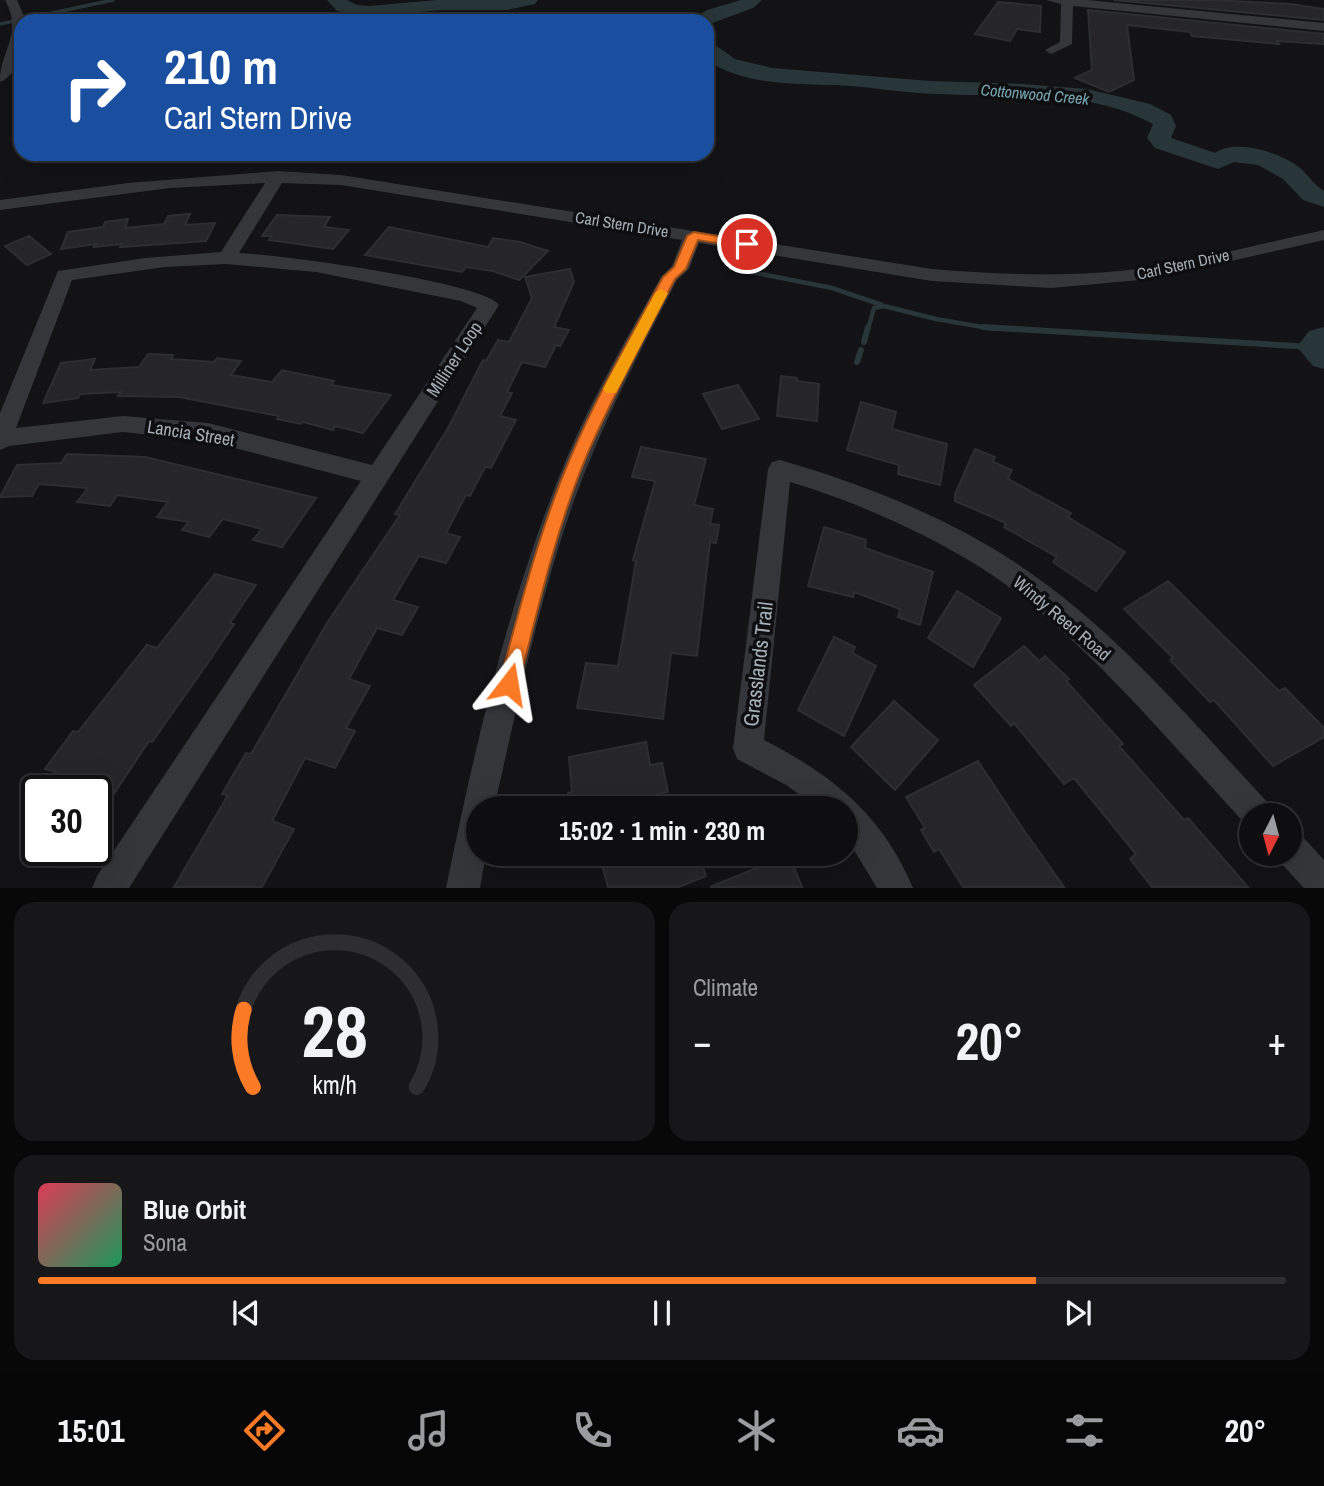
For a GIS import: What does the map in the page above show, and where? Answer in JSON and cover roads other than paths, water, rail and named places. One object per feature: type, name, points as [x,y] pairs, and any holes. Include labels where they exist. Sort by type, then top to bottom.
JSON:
[{"type":"street","points":[[1052,0],[1324,27]]},
{"type":"street","points":[[1051,50],[1066,44],[1067,2]]},
{"type":"street","points":[[0,78],[14,52]]},
{"type":"street","points":[[226,258],[278,176]]},
{"type":"street","name":"Carl Stern Drive","points":[[0,205],[182,181],[278,176],[389,187],[932,275],[1051,282],[1150,273],[1324,235]]},
{"type":"street","points":[[482,796],[540,565],[574,469],[620,371],[670,277],[680,269],[687,235]]},
{"type":"street","name":"Milliner Loop","points":[[1,440],[65,275],[151,263],[226,258],[302,265],[465,296],[489,304],[109,887]]},
{"type":"street","name":"Lancia Street","points":[[1,440],[123,424],[208,432],[377,476]]},
{"type":"street","name":"Grasslands Trail","points":[[780,470],[748,748],[791,771],[827,796]]},
{"type":"street","name":"Windy Reed Road","points":[[780,470],[826,483],[947,535],[1030,587],[1120,666],[1247,803]]},
{"type":"street","points":[[858,829],[896,887]]},
{"type":"street","points":[[1302,861],[1324,885]]},
{"type":"street","points":[[463,887],[467,866]]},
{"type":"waterway","points":[[47,14],[113,0]]},
{"type":"waterway","name":"Cottonwood Creek","points":[[336,0],[344,7],[369,12],[441,5],[496,5],[529,0]]},
{"type":"waterway","name":"Cottonwood Creek","points":[[713,14],[741,7],[753,0]]},
{"type":"waterway","points":[[0,24],[14,21]]},
{"type":"waterway","name":"Cottonwood Creek","points":[[714,56],[743,69],[772,75],[939,88],[1056,92],[1117,101],[1143,109],[1163,120],[1165,126],[1159,138],[1163,143],[1218,162],[1229,154],[1266,160],[1292,173],[1309,192],[1324,199]]},
{"type":"waterway","points":[[731,268],[832,288],[882,305]]},
{"type":"waterway","points":[[868,329],[874,308],[884,306],[994,329]]},
{"type":"waterway","points":[[864,342],[868,327]]},
{"type":"waterway","points":[[983,327],[1313,347]]},
{"type":"waterway","name":"Cottonwood Creek","points":[[1324,338],[1313,347],[1324,358]]},
{"type":"waterway","points":[[857,362],[861,350]]}]
